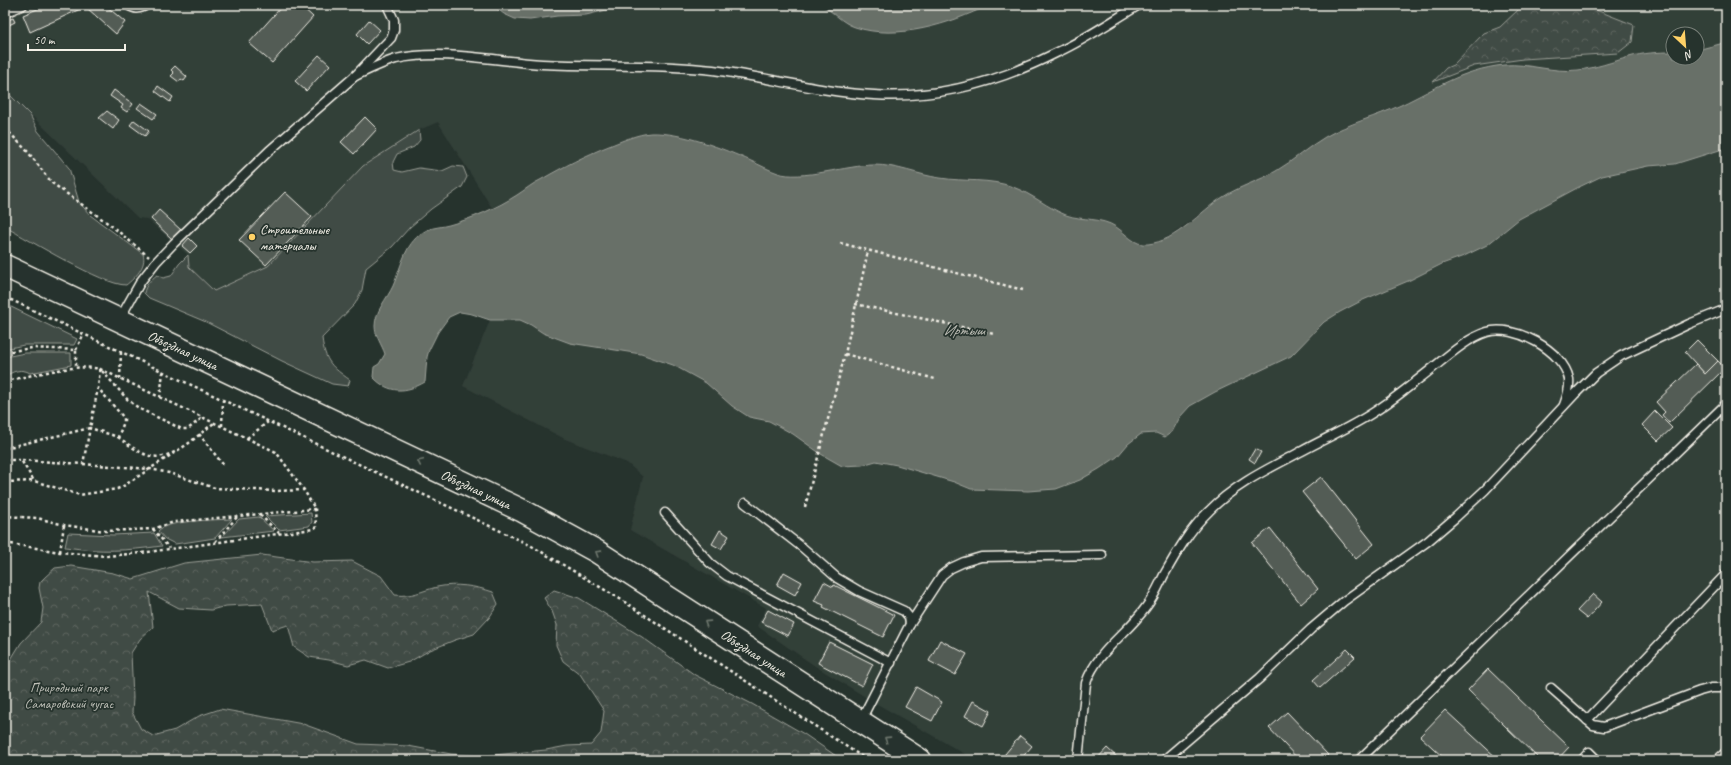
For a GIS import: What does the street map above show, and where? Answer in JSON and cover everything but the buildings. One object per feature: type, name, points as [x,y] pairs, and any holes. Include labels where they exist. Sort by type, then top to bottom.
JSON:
[{"type":"main road","name":"Объездная улица","points":[[5,266],[523,511],[561,531],[666,596],[856,728],[892,760]]},
{"type":"main road","name":"Объездная улица","points":[[5,282],[516,524],[589,564],[856,728],[920,760]]},
{"type":"lane","points":[[5,13],[15,7],[23,5]]},
{"type":"lane","points":[[128,5],[136,9],[147,5]]},
{"type":"lane","points":[[119,320],[141,281],[156,262],[269,151],[355,76],[391,38],[394,30],[394,20],[387,5]]},
{"type":"lane","points":[[355,76],[394,60],[428,55],[572,65],[672,66],[714,70],[793,85],[873,95],[937,93],[965,88],[1019,70],[1059,52],[1139,5]]},
{"type":"lane","points":[[1164,760],[1255,683],[1311,629],[1344,601],[1428,541],[1456,517],[1485,490],[1596,373],[1621,356],[1689,324],[1726,309]]},
{"type":"lane","points":[[1078,760],[1086,683],[1090,671],[1096,661],[1137,620],[1148,606],[1189,532],[1209,510],[1243,482],[1373,413],[1465,344],[1488,332],[1503,331],[1516,333],[1533,339],[1557,358],[1569,378],[1569,390],[1564,405]]},
{"type":"lane","points":[[1359,760],[1726,404]]},
{"type":"lane","points":[[745,503],[803,548],[837,578],[859,591],[904,611],[909,618],[910,624]]},
{"type":"lane","points":[[665,513],[710,563],[727,576],[891,663]]},
{"type":"lane","points":[[856,728],[910,624],[942,575],[951,568],[964,562],[982,557],[1102,555]]},
{"type":"lane","points":[[1587,720],[1726,574]]},
{"type":"lane","points":[[1551,688],[1593,725],[1604,727],[1700,691],[1711,688],[1726,688]]},
{"type":"lane","points":[[1582,760],[1589,752],[1597,760]]},
{"type":"lane","points":[[1717,760],[1726,752]]},
{"type":"path","points":[[5,128],[28,152],[52,183],[113,227],[156,262]]},
{"type":"path","points":[[840,243],[1023,290]]},
{"type":"path","points":[[805,507],[845,354],[868,251]]},
{"type":"path","points":[[5,297],[530,545],[620,599],[867,760]]},
{"type":"path","points":[[855,304],[994,334]]},
{"type":"path","points":[[76,368],[76,350],[84,335]]},
{"type":"path","points":[[5,352],[32,348],[76,350]]},
{"type":"path","points":[[120,352],[120,379]]},
{"type":"path","points":[[845,354],[935,379]]},
{"type":"path","points":[[5,381],[76,368],[90,367],[100,369],[276,452],[304,490],[315,509],[317,523],[316,527],[280,533],[105,556],[60,552],[5,543]]},
{"type":"path","points":[[82,464],[98,388],[100,369]]},
{"type":"path","points":[[100,369],[128,400],[140,409],[182,429],[188,429],[202,418]]},
{"type":"path","points":[[160,398],[163,372]]},
{"type":"path","points":[[98,388],[124,418],[124,422],[118,437]]},
{"type":"path","points":[[222,426],[223,401]]},
{"type":"path","points":[[247,438],[268,422]]},
{"type":"path","points":[[5,482],[34,481],[80,495],[117,489],[174,453],[214,423]]},
{"type":"path","points":[[5,448],[90,428],[118,437],[140,452],[150,456],[162,456],[174,453]]},
{"type":"path","points":[[199,434],[225,467]]},
{"type":"path","points":[[5,460],[150,469],[214,488],[275,491],[304,490]]},
{"type":"path","points":[[21,460],[34,481]]},
{"type":"path","points":[[5,516],[37,518],[64,526],[105,531],[153,529],[174,522],[315,509]]},
{"type":"path","points":[[260,515],[280,533]]},
{"type":"path","points":[[214,542],[237,517]]},
{"type":"path","points":[[60,552],[64,526]]},
{"type":"path","points":[[153,529],[169,548]]},
{"type":"shaded area","points":[[5,5],[492,5],[504,14],[515,19],[530,20],[557,16],[586,15],[627,5],[821,5],[854,26],[875,31],[907,31],[932,27],[969,15],[989,5],[1724,5],[1726,10],[1726,39],[1720,44],[1705,48],[1705,26],[1665,26],[1665,52],[1654,52],[1632,56],[1596,67],[1573,70],[1551,70],[1509,65],[1484,68],[1453,78],[1400,105],[1345,126],[1306,150],[1281,168],[1220,199],[1171,235],[1153,244],[1143,245],[1131,240],[1116,227],[1065,214],[1013,187],[994,182],[972,179],[935,178],[901,168],[878,165],[797,176],[780,174],[722,148],[622,141],[595,151],[538,180],[514,197],[492,208],[438,122],[419,130],[363,166],[268,266],[214,291],[189,267],[188,255],[147,219],[138,218],[5,90]]},
{"type":"shaded area","points":[[1726,148],[1726,760],[974,760],[815,666],[757,626],[766,608],[630,530],[643,477],[627,463],[565,439],[463,386],[490,320],[520,320],[543,333],[570,343],[641,354],[673,365],[706,383],[732,406],[749,417],[769,421],[793,434],[821,454],[862,465],[876,461],[897,465],[954,482],[971,489],[1028,491],[1117,457],[1128,444],[1141,434],[1172,432],[1180,417],[1190,406],[1309,339],[1324,322],[1340,312],[1363,300],[1487,245],[1519,219],[1577,188],[1602,176],[1648,166],[1675,164]]},
{"type":"green space","points":[[1536,5],[1591,8],[1634,25],[1632,42],[1618,53],[1523,59],[1474,66],[1433,82],[1446,68],[1453,65],[1484,33],[1500,27],[1519,9]]},
{"type":"green space","points":[[5,90],[30,115],[38,131],[69,168],[79,202],[90,215],[143,254],[144,258],[142,267],[133,279],[126,285],[100,278],[5,227]]},
{"type":"green space","points":[[419,130],[420,140],[414,147],[397,154],[393,162],[394,170],[402,172],[419,168],[442,171],[453,166],[463,167],[467,177],[462,187],[431,209],[410,227],[392,247],[366,268],[362,290],[355,304],[322,338],[327,358],[338,371],[350,380],[348,386],[332,384],[282,361],[206,322],[149,298],[144,293],[147,285],[157,275],[163,278],[171,276],[179,264],[188,255],[189,267],[214,291],[268,266],[363,166]]},
{"type":"green space","points":[[5,304],[77,339],[74,345],[24,345],[5,349]]},
{"type":"green space","points":[[25,353],[71,353],[71,365],[30,373],[27,371],[17,371],[5,377],[5,357]]},
{"type":"green space","points":[[311,513],[312,522],[309,526],[279,530],[265,516]]},
{"type":"green space","points":[[259,517],[274,531],[222,537],[239,519]]},
{"type":"green space","points":[[232,519],[215,538],[175,544],[165,539],[158,531],[163,527],[181,523]]},
{"type":"green space","points":[[68,533],[113,535],[154,533],[162,546],[114,550],[91,550],[65,547]]},
{"type":"green space","name":"Природный парк Самаровский чугас","points":[[262,555],[313,562],[352,561],[381,576],[395,595],[412,594],[451,585],[465,586],[493,592],[498,604],[489,618],[474,634],[430,650],[409,662],[388,668],[366,660],[348,665],[309,657],[294,647],[288,625],[272,630],[262,604],[226,606],[211,610],[179,608],[149,592],[153,627],[140,639],[131,653],[133,698],[132,712],[141,729],[153,736],[175,730],[199,716],[220,709],[303,724],[358,744],[408,746],[451,754],[483,756],[546,750],[567,746],[591,745],[601,733],[604,711],[580,674],[563,661],[556,645],[557,625],[552,611],[544,598],[554,590],[579,598],[642,637],[695,675],[752,704],[804,734],[842,760],[5,760],[5,669],[21,643],[41,622],[43,608],[39,588],[40,582],[55,568],[71,566],[113,573],[133,579],[184,563]]},
{"type":"water","points":[[492,5],[627,5],[586,15],[557,16],[530,20],[515,19],[504,14]]},
{"type":"water","points":[[821,5],[989,5],[941,24],[906,31],[888,32],[871,31],[850,25]]},
{"type":"water","name":"Иртыш","points":[[1726,39],[1726,148],[1675,164],[1648,166],[1602,176],[1577,188],[1519,219],[1487,245],[1363,300],[1340,312],[1324,322],[1291,356],[1215,392],[1190,406],[1180,417],[1172,432],[1165,437],[1156,433],[1141,434],[1128,444],[1117,457],[1099,469],[1080,480],[1056,489],[1028,491],[971,489],[954,482],[897,465],[876,461],[862,465],[842,466],[821,454],[793,434],[769,421],[749,417],[732,406],[706,383],[673,365],[641,354],[570,343],[543,333],[520,320],[490,320],[460,312],[449,317],[438,332],[429,350],[425,382],[418,386],[398,390],[391,389],[379,383],[373,377],[374,367],[379,364],[385,354],[375,330],[377,315],[393,286],[405,254],[414,240],[427,230],[457,223],[484,213],[509,200],[535,182],[575,161],[609,146],[640,135],[663,133],[689,138],[728,151],[775,172],[787,175],[811,174],[851,167],[883,165],[940,178],[995,182],[1020,190],[1066,215],[1098,220],[1110,224],[1131,239],[1139,243],[1148,244],[1169,238],[1223,197],[1276,171],[1334,132],[1401,105],[1462,75],[1489,67],[1504,65],[1523,65],[1569,71],[1598,66],[1634,56],[1665,52],[1665,66],[1705,66],[1705,48],[1720,44]]},
{"type":"place","name":"Строительные материалы","points":[[252,237]]}]
